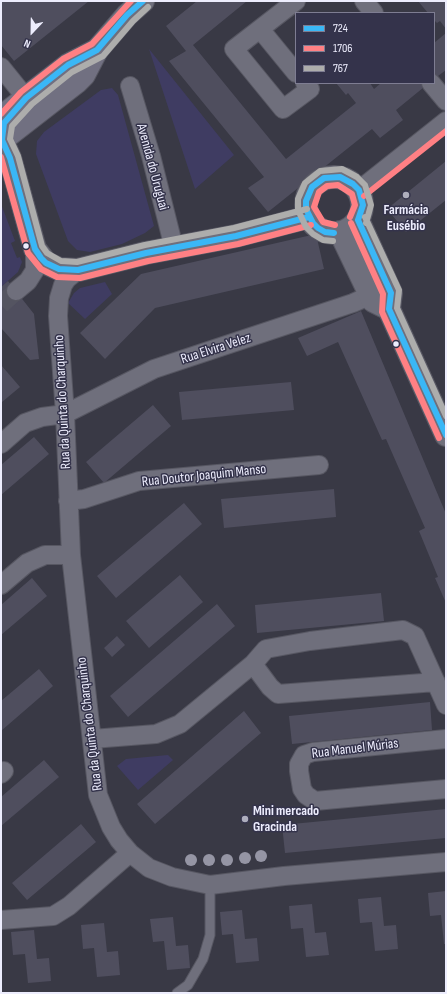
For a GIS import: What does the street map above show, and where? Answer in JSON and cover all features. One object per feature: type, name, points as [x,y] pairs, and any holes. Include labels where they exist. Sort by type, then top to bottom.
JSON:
[{"type":"main road","points":[[1,117],[68,65],[97,50]]},
{"type":"main road","points":[[1,140],[77,82],[84,74],[97,50]]},
{"type":"main road","points":[[1,140],[4,123],[24,99]]},
{"type":"street","points":[[97,50],[127,16],[143,1]]},
{"type":"street","points":[[296,1],[234,49],[283,110],[310,89],[305,84]]},
{"type":"street","points":[[364,1],[373,12]]},
{"type":"street","points":[[260,29],[295,72]]},
{"type":"street","points":[[1,67],[24,99]]},
{"type":"street","points":[[432,84],[446,101]]},
{"type":"street","name":"Avenida do Uruguai","points":[[130,86],[151,156],[174,248]]},
{"type":"street","points":[[359,190],[446,121]]},
{"type":"street","points":[[1,140],[10,158],[35,249],[35,270],[28,281],[16,291]]},
{"type":"street","points":[[340,177],[353,184],[359,190],[363,205],[358,220],[347,230],[340,232],[325,232],[318,228],[309,216],[306,209],[308,194],[318,182],[324,178],[340,177]]},
{"type":"street","points":[[1,188],[12,196],[23,208]]},
{"type":"street","points":[[35,249],[41,258],[53,267],[78,270],[124,258],[236,236],[309,216]]},
{"type":"street","points":[[358,220],[391,293],[389,309],[446,435]]},
{"type":"street","points":[[340,232],[373,301],[389,309]]},
{"type":"street","name":"Rua da Quinta do Charquinho","points":[[78,270],[67,279],[59,298],[58,316],[65,414],[71,555],[98,795],[111,827],[130,853],[149,868],[172,877],[210,885],[284,876],[446,862]]},
{"type":"street","name":"Rua Elvira Velez","points":[[1,444],[25,423],[42,417],[65,414],[154,369],[353,304],[370,295]]},
{"type":"street","name":"Rua Doutor Joaquim Manso","points":[[68,501],[84,499],[139,481],[319,465]]},
{"type":"street","points":[[1,585],[27,562],[45,555],[71,555]]},
{"type":"street","points":[[92,739],[156,734],[180,724],[253,664],[266,650],[310,641],[403,630],[416,636],[446,705]]},
{"type":"street","points":[[253,664],[270,687],[278,694],[436,682]]},
{"type":"street","name":"Rua Manuel Múrias","points":[[446,739],[313,752],[304,756],[300,764],[299,771],[302,789],[306,795],[315,801],[446,789]]},
{"type":"street","points":[[1,920],[53,916],[69,906],[130,853]]},
{"type":"lane","points":[[177,993],[188,985],[203,959],[210,935],[210,885]]},
{"type":"shaded area","points":[[149,49],[234,155],[195,189]]},
{"type":"shaded area","points":[[112,88],[118,95],[154,226],[145,233],[122,244],[90,252],[77,250],[68,241],[36,154],[37,141],[44,132],[101,90]]},
{"type":"shaded area","points":[[1,204],[15,241],[11,243],[17,258],[20,257],[22,262],[18,272],[1,287]]},
{"type":"shaded area","points":[[105,282],[112,294],[85,319],[68,303],[74,293],[80,288]]},
{"type":"shaded area","points":[[168,755],[173,760],[138,790],[117,766],[126,759]]},
{"type":"building","points":[[1,1],[89,1],[14,61],[1,45]]},
{"type":"building","points":[[197,1],[247,1],[193,45],[286,159],[356,103],[348,93],[346,95],[337,84],[371,84],[374,89],[380,84],[428,84],[396,110],[403,120],[380,138],[372,129],[268,212],[248,188],[264,177],[169,61],[186,51],[166,26]]},
{"type":"building","points":[[418,1],[446,1],[446,29],[440,21],[437,23],[435,21],[435,12],[427,12]]},
{"type":"building","points":[[446,33],[446,70],[435,78],[435,42]]},
{"type":"building","points":[[446,161],[446,200],[406,232],[387,209]]},
{"type":"building","points":[[316,234],[324,269],[155,308],[105,359],[80,333],[141,274]]},
{"type":"building","points":[[8,281],[34,314],[39,359],[30,360],[1,328],[1,287]]},
{"type":"building","points":[[361,311],[446,514],[446,603],[435,578],[438,577],[419,531],[425,528],[386,439],[382,440],[338,342],[307,356],[298,338]]},
{"type":"building","points":[[1,365],[20,387],[2,402],[1,400]]},
{"type":"building","points":[[291,382],[294,410],[182,420],[179,392]]},
{"type":"building","points":[[153,405],[171,426],[104,483],[86,462]]},
{"type":"building","points":[[34,437],[49,454],[1,495],[1,465]]},
{"type":"building","points":[[334,489],[336,517],[224,528],[221,499]]},
{"type":"building","points":[[184,503],[202,524],[116,598],[97,576]]},
{"type":"building","points":[[180,575],[203,602],[149,648],[126,621]]},
{"type":"building","points":[[32,578],[47,596],[1,635],[1,605]]},
{"type":"building","points":[[381,593],[384,621],[257,633],[255,605]]},
{"type":"building","points":[[217,604],[235,626],[128,717],[110,696]]},
{"type":"building","points":[[117,636],[125,645],[112,657],[104,648]]},
{"type":"building","points":[[39,669],[53,686],[1,731],[1,701]]},
{"type":"building","points":[[430,702],[432,730],[292,744],[289,716]]},
{"type":"building","points":[[244,711],[261,733],[155,824],[137,804]]},
{"type":"building","points":[[44,760],[59,777],[1,826],[1,797]]},
{"type":"building","points":[[446,809],[446,838],[285,853],[282,825]]},
{"type":"building","points":[[81,824],[96,842],[27,900],[12,883]]},
{"type":"building","points":[[446,891],[446,944],[444,944],[441,915],[430,916],[428,893]]},
{"type":"building","points":[[381,897],[384,926],[396,925],[398,949],[375,951],[372,922],[360,923],[358,899]]},
{"type":"building","points":[[312,904],[315,933],[326,932],[329,955],[306,957],[303,928],[291,929],[289,906]]},
{"type":"building","points":[[242,910],[245,939],[257,938],[259,961],[236,963],[233,934],[222,935],[220,912]]},
{"type":"building","points":[[173,917],[176,946],[188,945],[190,968],[167,970],[164,941],[153,942],[150,919]]},
{"type":"building","points":[[104,923],[107,952],[118,951],[120,975],[97,977],[94,948],[83,949],[81,925]]},
{"type":"building","points":[[34,930],[37,959],[49,958],[51,981],[28,983],[25,954],[13,955],[11,932]]},
{"type":"tunnel","points":[[1,305],[16,291]]},
{"type":"transit line","name":"1706","points":[[1,114],[21,92],[63,59],[92,44],[131,1]]},
{"type":"transit line","name":"724","points":[[143,1],[127,15],[97,50],[68,65],[26,98],[4,123],[2,140],[10,158],[35,249],[41,258],[46,263],[59,269],[78,270],[146,253],[236,236],[309,217]]},
{"type":"transit line","name":"767","points":[[148,7],[133,21],[103,56],[72,72],[32,104],[12,126],[10,139],[18,156],[42,246],[47,253],[61,261],[77,262],[145,245],[234,228],[307,209]]},
{"type":"transit line","name":"1706","points":[[364,196],[446,131]]},
{"type":"transit line","name":"1706","points":[[1,157],[28,253],[41,269],[57,277],[80,278],[148,261],[238,244],[311,225]]},
{"type":"transit line","name":"767","points":[[333,241],[323,240],[313,234],[306,227],[298,210],[298,199],[305,183],[320,171],[342,169],[357,177],[365,185],[371,205],[366,223]]},
{"type":"transit line","name":"724","points":[[334,233],[325,232],[318,228],[313,223],[306,209],[306,201],[312,187],[324,178],[340,177],[353,184],[359,190],[363,205],[358,220]]},
{"type":"transit line","name":"1706","points":[[335,225],[323,222],[314,207],[319,192],[327,186],[338,185],[352,194],[355,205],[350,217]]},
{"type":"transit line","name":"767","points":[[365,217],[399,290],[397,308],[446,416]]},
{"type":"transit line","name":"724","points":[[358,220],[391,293],[389,309],[446,435]]},
{"type":"transit line","name":"1706","points":[[351,223],[383,294],[382,312],[439,438]]},
{"type":"place","name":"Farmácia Eusébio","points":[[406,195]]},
{"type":"place","name":"Mini mercado Gracinda","points":[[245,819]]}]
